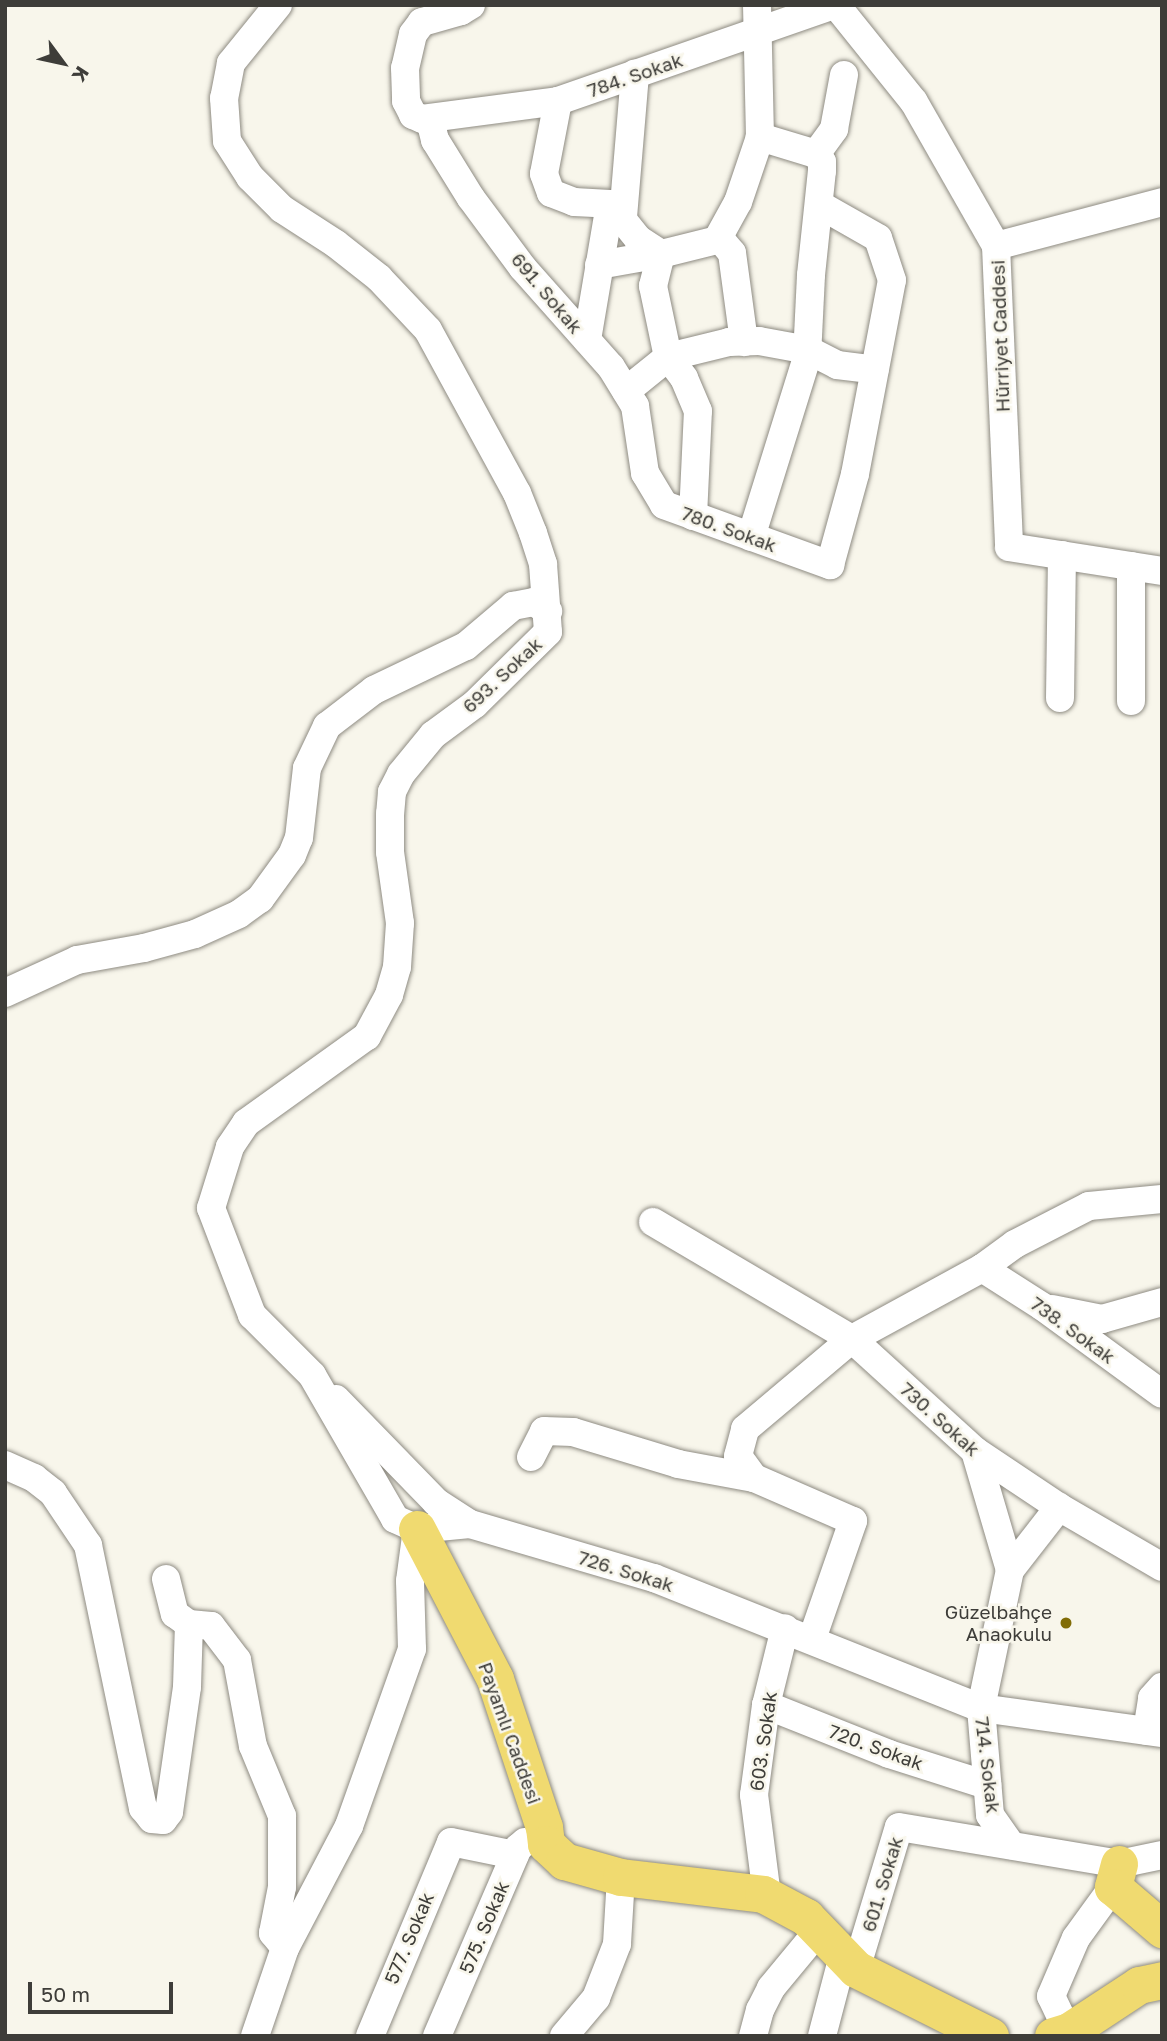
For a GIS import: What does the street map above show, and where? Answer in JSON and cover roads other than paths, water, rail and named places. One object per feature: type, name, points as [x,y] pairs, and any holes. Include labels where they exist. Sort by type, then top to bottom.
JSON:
[{"type":"main road","name":"Payamlı Caddesi","points":[[417,1529],[495,1679],[544,1827],[546,1844],[564,1861],[621,1877],[767,1896],[806,1916],[839,1952],[990,2036]]},
{"type":"main road","points":[[1116,1875],[1162,1929]]},
{"type":"main road","points":[[1064,2034],[1139,1985],[1162,1980]]},
{"type":"street","name":"693. Sokak","points":[[211,1208],[230,1147],[246,1123],[367,1036],[381,1013],[397,967],[401,923],[390,852],[393,792],[414,755],[433,735],[475,704],[548,632],[544,564],[517,493],[428,330],[379,278],[336,244],[282,209],[250,177],[227,141],[224,98],[231,63],[278,5]]},
{"type":"street","points":[[430,120],[413,114],[405,93],[408,49],[421,14],[461,11],[471,5]]},
{"type":"street","name":"784. Sokak","points":[[430,120],[558,101],[635,74],[757,19],[835,5]]},
{"type":"street","name":"Hürriyet Caddesi","points":[[835,5],[914,102],[996,246],[1009,547],[1062,555]]},
{"type":"street","points":[[718,240],[738,202],[760,137],[757,19]]},
{"type":"street","points":[[587,340],[599,265],[616,210],[635,74]]},
{"type":"street","points":[[816,153],[834,129],[844,75]]},
{"type":"street","points":[[558,101],[544,174],[551,193],[574,202],[616,210],[638,239],[661,254]]},
{"type":"street","name":"691. Sokak","points":[[430,120],[435,140],[471,198],[523,268],[611,367],[626,391],[635,406],[645,473]]},
{"type":"street","points":[[751,537],[808,350],[811,275],[820,205],[822,162],[816,153],[760,137]]},
{"type":"street","points":[[996,246],[1162,202]]},
{"type":"street","points":[[626,391],[668,357],[729,342],[808,350],[837,365],[875,370],[892,280],[878,238],[820,205]]},
{"type":"street","points":[[599,265],[721,240],[732,253],[744,342]]},
{"type":"street","points":[[661,254],[653,286],[668,357],[684,378],[698,411],[692,516]]},
{"type":"street","name":"780. Sokak","points":[[645,473],[664,505],[830,565],[855,474],[875,370]]},
{"type":"street","points":[[1060,698],[1062,555],[1162,571]]},
{"type":"street","points":[[1131,566],[1131,701]]},
{"type":"street","points":[[5,993],[78,960],[144,948],[218,926],[249,907],[260,899],[282,871],[299,838],[307,768],[327,726],[374,691],[466,646],[513,606],[534,602],[548,611]]},
{"type":"street","points":[[754,1478],[738,1456],[745,1429],[852,1339],[982,1268],[1015,1244],[1089,1206],[1162,1199]]},
{"type":"street","name":"Payamlı Caddesi","points":[[211,1208],[252,1315],[312,1376],[394,1519],[417,1529]]},
{"type":"street","name":"730. Sokak","points":[[653,1223],[852,1339],[975,1451],[1059,1507],[1162,1567]]},
{"type":"street","name":"738. Sokak","points":[[982,1268],[1043,1307],[1162,1394]]},
{"type":"street","points":[[1043,1307],[1102,1319],[1162,1302]]},
{"type":"street","name":"726. Sokak","points":[[312,1376],[436,1502],[470,1524],[654,1578],[981,1707],[1154,1732]]},
{"type":"street","points":[[531,1457],[544,1432],[573,1432],[678,1464],[754,1478],[853,1521],[813,1639]]},
{"type":"street","name":"714. Sokak","points":[[975,1451],[1010,1570],[981,1707],[990,1815],[1011,1845]]},
{"type":"street","points":[[5,1465],[34,1478],[53,1493],[88,1545],[143,1808],[152,1819],[163,1820],[169,1812],[187,1687],[189,1625]]},
{"type":"street","points":[[1010,1570],[1059,1507]]},
{"type":"street","points":[[255,2036],[285,1948],[349,1826],[412,1650],[410,1581],[417,1529],[470,1524]]},
{"type":"street","points":[[166,1579],[175,1614],[189,1625],[211,1626],[237,1660],[253,1746],[282,1816],[282,1887],[273,1933],[285,1948]]},
{"type":"street","name":"603. Sokak","points":[[767,1896],[754,1795],[766,1705],[785,1628]]},
{"type":"street","points":[[1154,1732],[1152,1698],[1162,1687]]},
{"type":"street","name":"720. Sokak","points":[[766,1705],[889,1754],[987,1785]]},
{"type":"street","name":"575. Sokak","points":[[439,2035],[518,1848],[544,1827]]},
{"type":"street","name":"601. Sokak","points":[[839,1952],[899,1827],[1011,1845]]},
{"type":"street","name":"577. Sokak","points":[[370,2036],[451,1842],[515,1855]]},
{"type":"street","points":[[1011,1845],[1116,1875]]},
{"type":"street","points":[[1064,2034],[1051,1996],[1076,1938],[1116,1875],[1162,1855]]},
{"type":"street","points":[[564,2036],[596,1998],[617,1944],[621,1877]]},
{"type":"street","points":[[753,2036],[760,2010],[771,1988],[839,1952]]},
{"type":"street","points":[[822,2036],[839,1952]]},
{"type":"place","name":"Güzelbahçe Anaokulu","points":[[1066,1623]]}]
